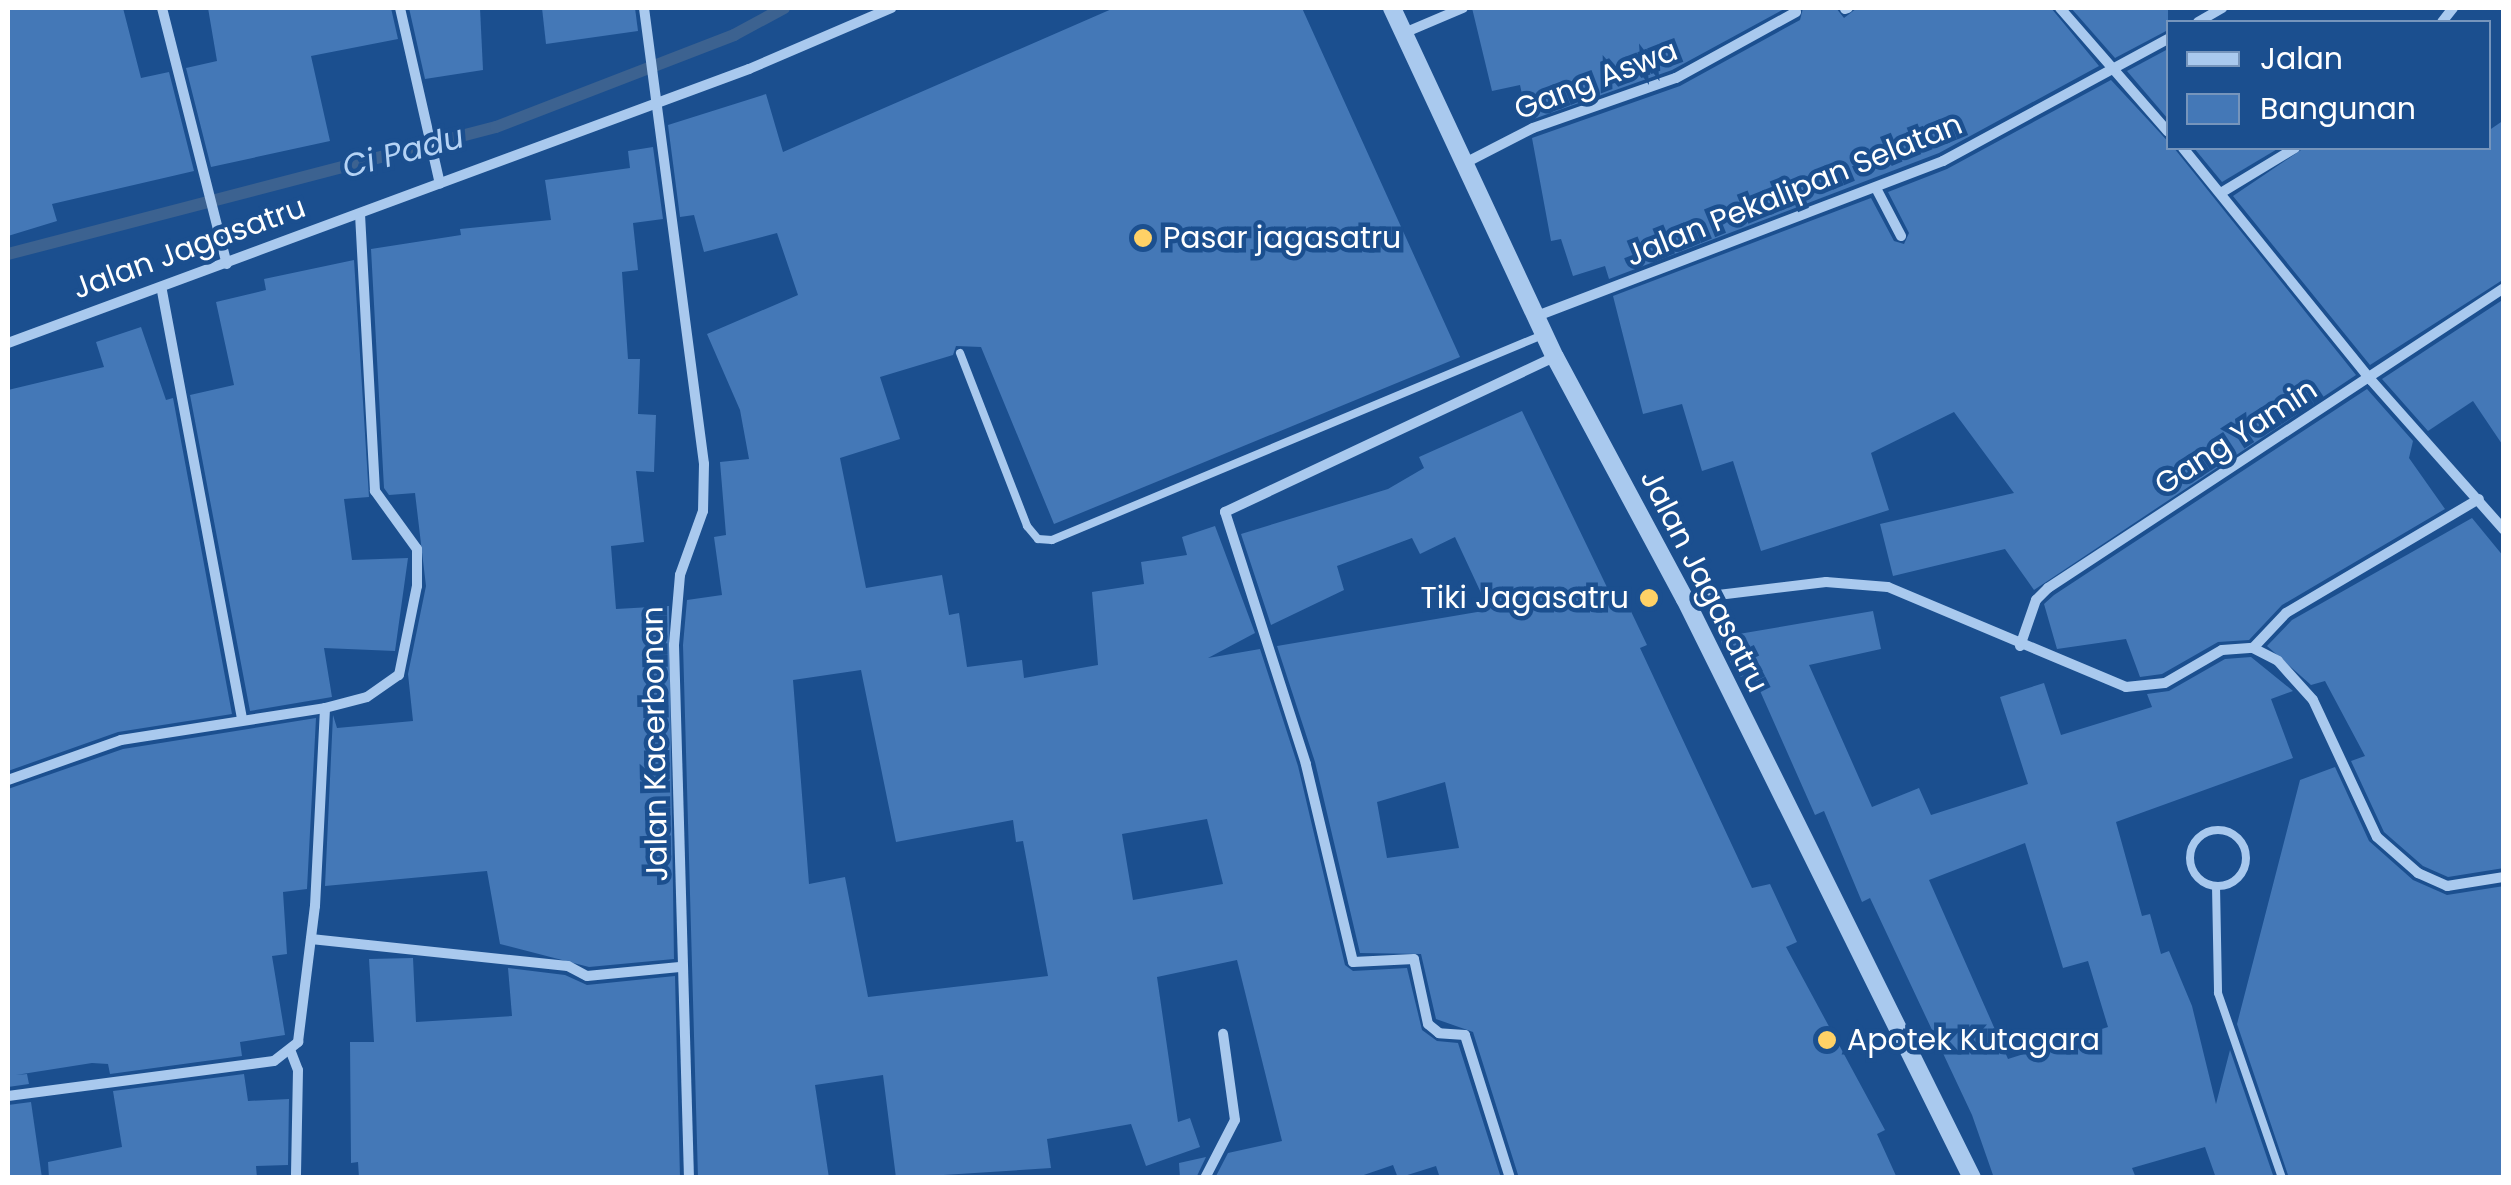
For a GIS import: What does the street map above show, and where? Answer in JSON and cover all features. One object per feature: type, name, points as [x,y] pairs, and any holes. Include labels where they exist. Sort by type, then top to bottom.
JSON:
[{"type":"street","points":[[162,8],[227,264]]},
{"type":"street","points":[[400,8],[440,184]]},
{"type":"street","name":"Jalan Jagasatru","points":[[8,343],[162,291],[655,104],[891,8]]},
{"type":"street","name":"Jalan Jagasatru","points":[[1392,8],[1555,357],[1685,599],[1972,1178]]},
{"type":"street","points":[[1404,32],[1463,8]]},
{"type":"street","points":[[2060,8],[2110,71],[2166,130]]},
{"type":"street","name":"Jalan Kacerbonan","points":[[644,10],[704,464],[702,510],[680,575],[674,645],[684,857],[680,966],[689,1178]]},
{"type":"street","name":"Gang Aswa","points":[[1464,163],[1533,128],[1676,78],[1796,12]]},
{"type":"street","name":"Jalan Pekalipan Selatan","points":[[1541,325],[1877,190],[2004,132],[2166,40]]},
{"type":"street","points":[[2185,150],[2224,190],[2371,380],[2504,530]]},
{"type":"street","points":[[2224,190],[2292,150]]},
{"type":"street","points":[[1877,190],[1900,236]]},
{"type":"street","points":[[8,780],[121,740],[367,698],[399,675],[417,586],[416,549],[375,490],[360,214]]},
{"type":"street","name":"Gang Yamin","points":[[2020,646],[2036,600],[2048,588],[2371,380],[2504,288]]},
{"type":"street","points":[[162,291],[242,718]]},
{"type":"street","points":[[1510,1178],[1465,1034],[1439,1033],[1428,1024],[1414,959],[1353,962],[1306,764],[1225,516],[1555,357]]},
{"type":"street","points":[[2253,648],[2286,613],[2479,499]]},
{"type":"street","points":[[1685,599],[1865,583],[1913,596],[2020,646],[2126,688],[2165,682],[2222,650],[2253,648],[2278,661],[2313,700],[2377,837],[2418,874],[2447,886],[2504,877]]},
{"type":"street","points":[[8,1096],[274,1060],[291,1052],[298,1042],[312,939],[325,708]]},
{"type":"street","points":[[312,939],[568,966],[587,976],[680,966]]},
{"type":"street","points":[[1205,1178],[1234,1120],[1223,1034]]},
{"type":"street","points":[[291,1052],[298,1070],[296,1178]]},
{"type":"lane","points":[[960,353],[1027,526],[1038,539],[1052,540],[1541,325]]},
{"type":"lane","points":[[2219,830],[2232,834],[2246,853],[2238,877],[2216,886],[2195,874],[2190,863],[2197,839],[2219,830]]},
{"type":"lane","points":[[2216,886],[2218,993],[2282,1178]]},
{"type":"building","points":[[8,8],[123,8],[141,78],[169,72],[194,171],[52,204],[57,221],[8,236]]},
{"type":"building","points":[[208,8],[391,8],[398,39],[311,56],[330,141],[211,167],[186,68],[217,61]]},
{"type":"building","points":[[409,8],[480,8],[483,70],[425,79]]},
{"type":"building","points":[[542,8],[635,8],[638,31],[546,44]]},
{"type":"building","points":[[1114,8],[1302,8],[1460,357],[1054,524],[981,347],[956,346],[953,355],[880,377],[900,439],[840,458],[866,588],[942,575],[949,615],[959,613],[967,667],[1022,660],[1024,678],[1098,665],[1092,592],[1144,584],[1141,562],[1187,555],[1182,537],[1215,526],[1255,633],[1208,658],[1260,649],[1298,766],[1345,965],[1353,971],[1407,968],[1422,1030],[1437,1041],[1458,1043],[1501,1178],[1440,1178],[1436,1166],[1398,1178],[1393,1165],[1355,1178],[1215,1178],[1228,1153],[1282,1141],[1237,960],[1157,977],[1178,1122],[1190,1118],[1200,1147],[1146,1166],[1131,1124],[1047,1139],[1051,1168],[896,1178],[883,1075],[815,1085],[829,1178],[698,1178],[683,645],[687,600],[722,595],[714,537],[726,535],[720,462],[749,459],[740,410],[707,334],[798,295],[777,233],[704,252],[694,215],[680,217],[668,125],[766,94],[783,152]],"holes":[[[861,670],[896,842],[1013,820],[1016,842],[1023,841],[1048,976],[868,997],[845,877],[809,884],[793,680]],[[1207,819],[1223,884],[1133,900],[1122,834]]]},
{"type":"building","points":[[1472,8],[1786,8],[1672,70],[1528,121],[1520,85],[1492,91]]},
{"type":"building","points":[[1803,8],[1836,8],[1844,18],[1857,8],[2051,8],[2099,66],[1939,153],[1609,279],[1605,266],[1573,276],[1561,239],[1551,241],[1532,138],[1680,86],[1800,20]]},
{"type":"building","points":[[2071,8],[2168,8],[2166,31],[2115,58]]},
{"type":"building","points":[[2166,50],[2166,117],[2127,71]]},
{"type":"building","points":[[2111,80],[2166,139],[2166,150],[2176,150],[2356,375],[2034,590],[2005,549],[1893,576],[1880,524],[2014,493],[1954,412],[1871,453],[1889,510],[1761,551],[1733,461],[1702,471],[1682,404],[1643,414],[1613,296],[1871,198],[1894,241],[1904,244],[1909,233],[1888,192],[1947,169]]},
{"type":"building","points":[[2504,120],[2504,279],[2370,365],[2233,196],[2301,150],[2491,150],[2491,129]]},
{"type":"building","points":[[653,147],[663,219],[633,223],[638,270],[622,272],[628,359],[640,359],[638,414],[656,415],[654,472],[636,471],[644,542],[611,546],[616,609],[669,606],[674,959],[589,967],[500,944],[487,871],[325,886],[333,715],[337,728],[413,721],[408,674],[426,586],[415,493],[389,495],[384,488],[371,249],[461,235],[460,229],[551,220],[545,180],[630,168],[628,151]]},
{"type":"building","points":[[2196,150],[2276,150],[2222,182]]},
{"type":"building","points":[[354,260],[369,497],[344,499],[352,560],[408,558],[395,651],[324,648],[332,697],[250,711],[190,395],[234,385],[216,302],[266,290],[264,279]]},
{"type":"building","points":[[2504,299],[2504,447],[2473,401],[2428,431],[2382,379]]},
{"type":"building","points":[[141,327],[166,400],[173,398],[232,714],[118,732],[8,771],[8,390],[104,367],[96,342]]},
{"type":"building","points":[[2367,389],[2413,441],[2409,458],[2445,509],[2282,605],[2249,640],[2218,642],[2162,674],[2140,677],[2126,639],[2057,649],[2044,604],[2054,595]]},
{"type":"building","points":[[1522,411],[1617,608],[1627,603],[1647,645],[1640,648],[1752,888],[1770,884],[1797,942],[1786,947],[1885,1130],[1877,1134],[1897,1178],[1519,1178],[1473,1032],[1436,1019],[1421,954],[1360,953],[1315,762],[1277,646],[1489,610],[1455,537],[1420,554],[1412,538],[1337,566],[1344,590],[1271,625],[1241,534],[1388,489],[1424,468],[1419,457]],"holes":[[[1445,782],[1459,848],[1387,858],[1377,802]]]},
{"type":"building","points":[[2472,518],[2504,557],[2504,868],[2448,877],[2423,866],[2384,832],[2351,761],[2365,756],[2325,681],[2311,685],[2267,646],[2292,620]]},
{"type":"building","points":[[1873,611],[1881,649],[1809,665],[1872,807],[1919,788],[1931,815],[2028,784],[2000,697],[2044,683],[2061,735],[2152,707],[2147,694],[2169,691],[2225,659],[2251,657],[2293,691],[2271,699],[2293,758],[2116,822],[2142,916],[2150,914],[2161,954],[2169,951],[2192,1006],[2216,1104],[2230,1050],[2274,1178],[2216,1178],[2205,1147],[2132,1168],[2136,1178],[1994,1178],[1972,1115],[1870,898],[1862,902],[1824,811],[1815,815],[1753,675],[1738,677],[1721,637]],"holes":[[[2025,843],[2063,968],[2088,961],[2108,1027],[2008,1059],[1929,880]]]},
{"type":"building","points":[[316,718],[307,889],[283,892],[287,954],[272,956],[285,1035],[240,1042],[242,1056],[110,1074],[108,1064],[92,1063],[16,1075],[27,1074],[29,1084],[8,1087],[8,789],[123,749]]},
{"type":"building","points":[[2335,767],[2369,841],[2413,880],[2447,895],[2504,886],[2504,1178],[2289,1178],[2237,1024],[2300,780]]},
{"type":"building","points":[[413,958],[416,1022],[512,1016],[508,968],[565,975],[587,985],[675,976],[680,1178],[359,1178],[358,1162],[351,1163],[350,1042],[374,1042],[369,959]]},
{"type":"building","points":[[244,1074],[248,1101],[289,1099],[288,1165],[256,1166],[257,1178],[49,1178],[48,1162],[122,1147],[113,1091]]},
{"type":"building","points":[[31,1102],[42,1178],[8,1178],[8,1105]]},
{"type":"building","points":[[1206,1157],[1196,1178],[1180,1178],[1179,1163]]},
{"type":"waterway","name":"Ci Padu","points":[[8,254],[496,127],[734,35],[784,8]]},
{"type":"place","name":"Pasar jagasatru","points":[[1143,238]]},
{"type":"place","name":"Tiki Jagasatru","points":[[1649,598]]},
{"type":"place","name":"Apotek Kutagara","points":[[1827,1040]]}]
